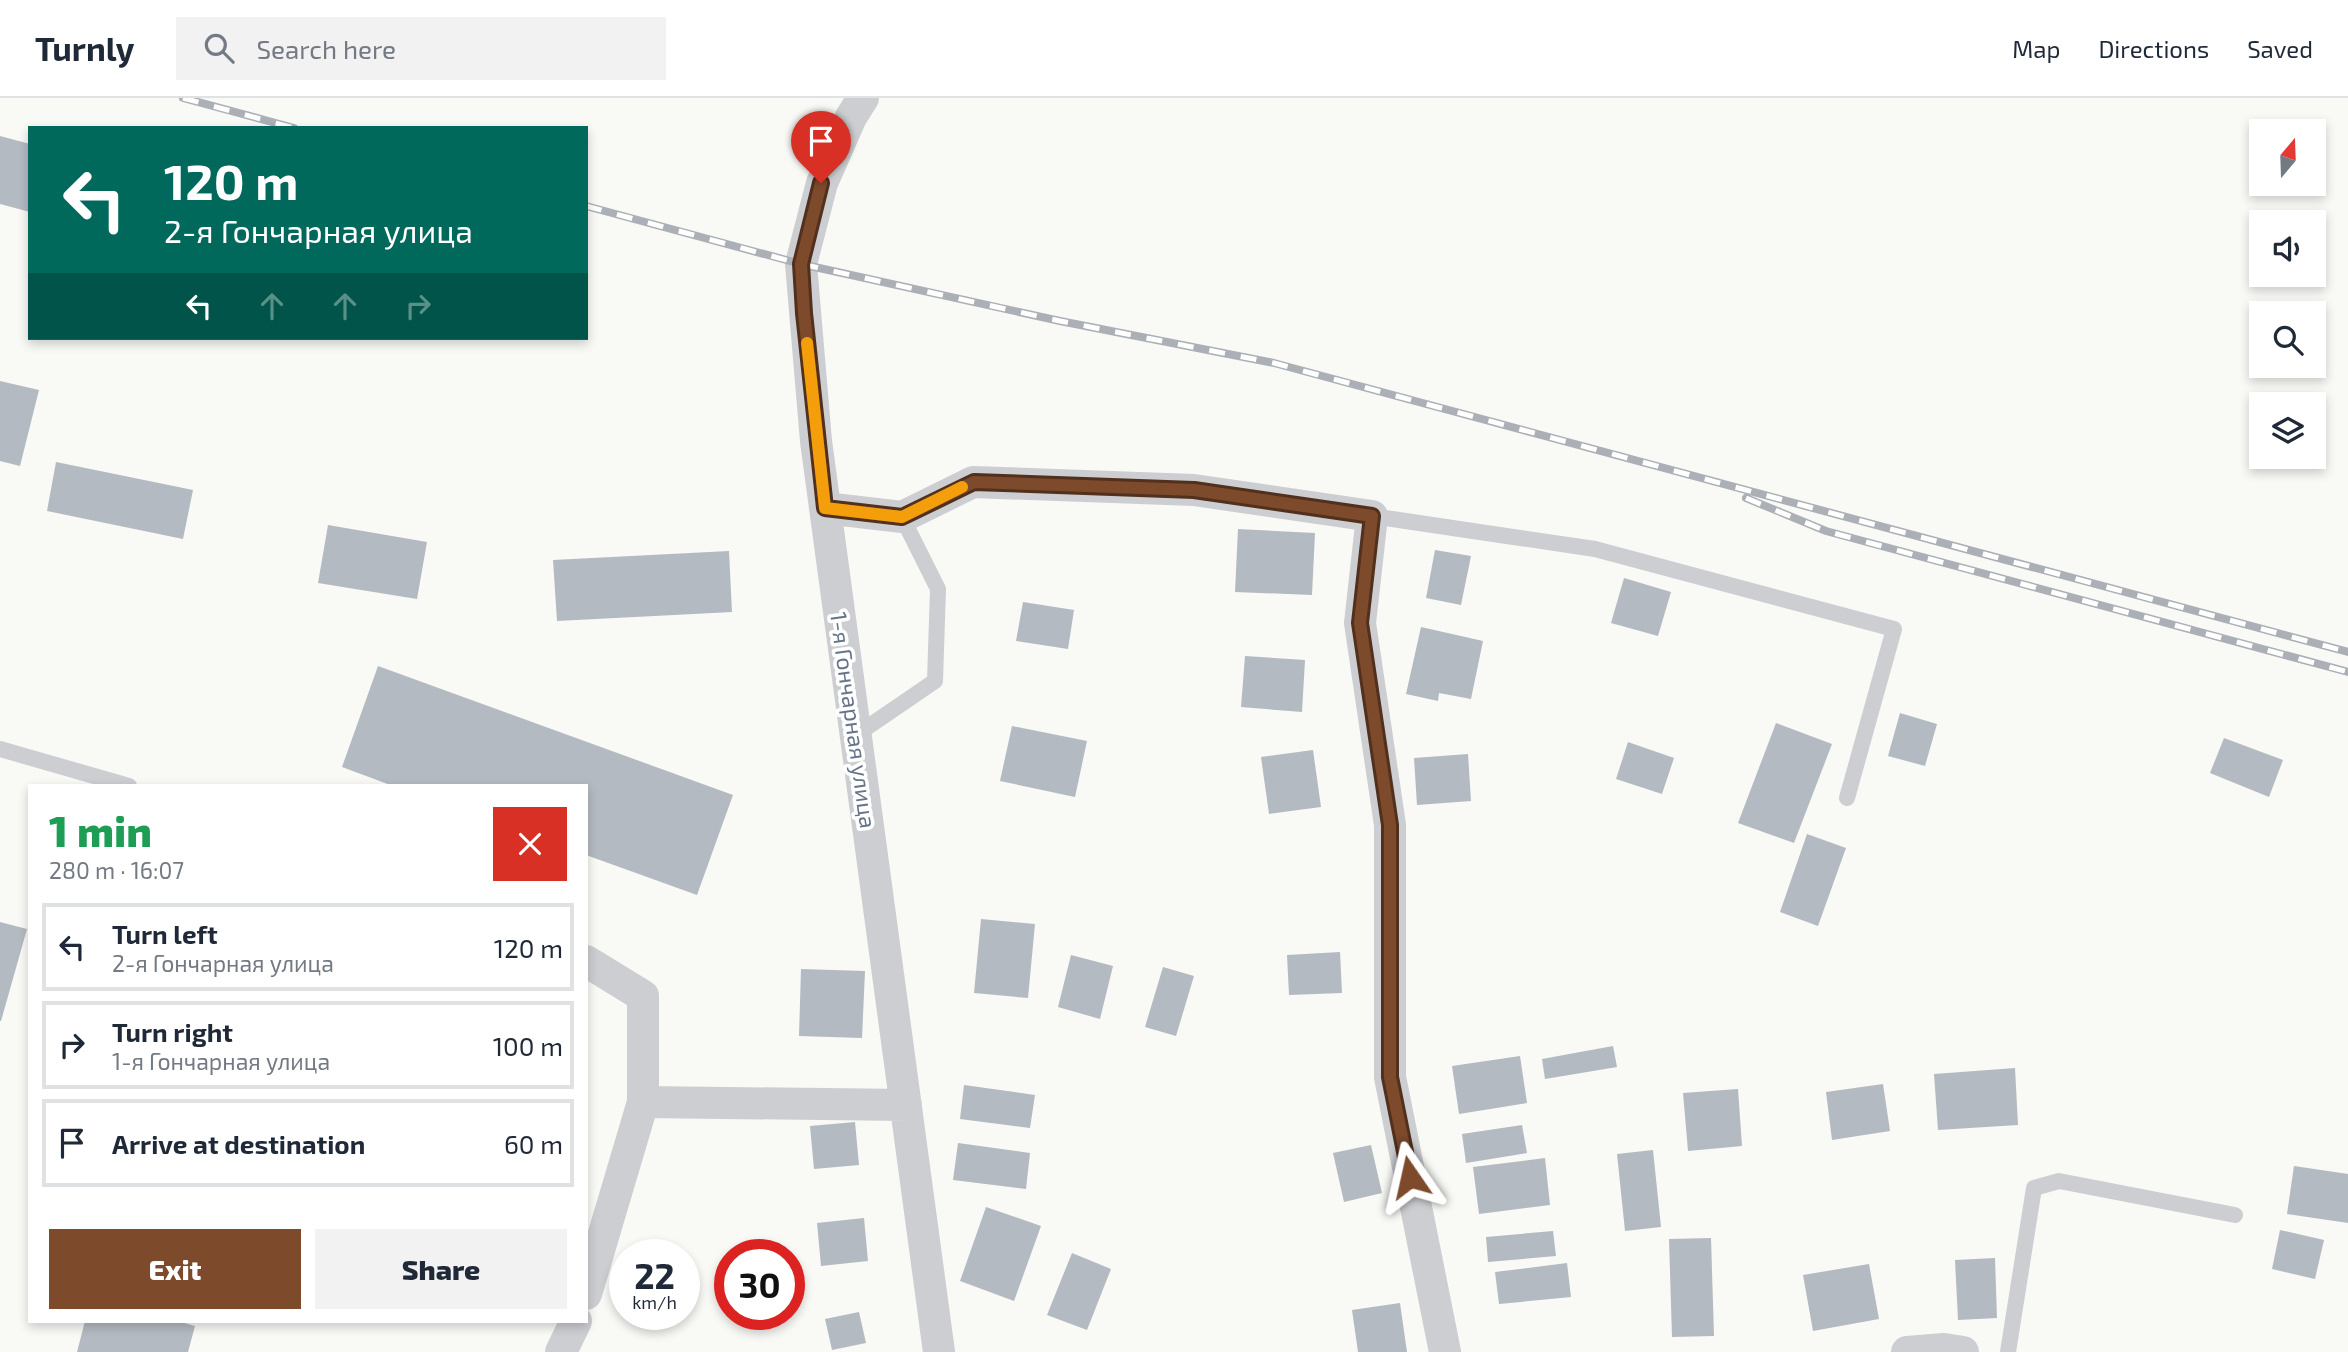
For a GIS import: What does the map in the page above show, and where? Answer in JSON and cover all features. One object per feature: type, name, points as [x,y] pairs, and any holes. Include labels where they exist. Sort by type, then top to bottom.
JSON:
[{"type":"street","name":"1-я Гончарная улица","points":[[863,98],[851,117],[821,183],[801,264],[825,508],[939,1352]]},
{"type":"street","points":[[825,508],[902,517],[974,482],[1194,490],[1372,516],[1360,623],[1390,825],[1390,1077],[1445,1352]]},
{"type":"street","points":[[588,962],[643,996],[643,1102],[588,1287]]},
{"type":"street","points":[[643,1102],[906,1105]]},
{"type":"street","points":[[561,1352],[575,1323]]},
{"type":"street","points":[[1908,1352],[1944,1349],[1963,1352]]},
{"type":"lane","points":[[1372,516],[1595,548],[1894,629],[1847,798]]},
{"type":"lane","points":[[856,735],[935,681],[938,589],[902,517]]},
{"type":"lane","points":[[0,749],[122,784]]},
{"type":"lane","points":[[2008,1352],[2034,1188],[2059,1181],[2235,1215]]},
{"type":"building","points":[[0,136],[28,143],[28,211],[0,204]]},
{"type":"building","points":[[0,381],[39,390],[20,466],[0,461]]},
{"type":"building","points":[[56,462],[193,490],[183,539],[47,511]]},
{"type":"building","points":[[328,525],[427,542],[417,599],[318,583]]},
{"type":"building","points":[[1238,529],[1315,533],[1312,595],[1235,592]]},
{"type":"building","points":[[1435,550],[1471,556],[1461,605],[1426,598]]},
{"type":"building","points":[[729,551],[732,612],[557,621],[553,560]]},
{"type":"building","points":[[1624,578],[1671,592],[1658,636],[1611,623]]},
{"type":"building","points":[[1023,602],[1074,610],[1068,649],[1016,641]]},
{"type":"building","points":[[1421,627],[1483,641],[1471,699],[1439,693],[1438,701],[1406,694]]},
{"type":"building","points":[[1245,656],[1305,660],[1302,712],[1241,707]]},
{"type":"building","points":[[378,666],[733,795],[697,895],[588,856],[588,784],[388,784],[342,767]]},
{"type":"building","points":[[1900,713],[1937,724],[1925,766],[1888,756]]},
{"type":"building","points":[[1776,723],[1832,744],[1794,843],[1738,823]]},
{"type":"building","points":[[1012,726],[1087,741],[1075,797],[1000,781]]},
{"type":"building","points":[[2224,738],[2283,760],[2269,797],[2210,773]]},
{"type":"building","points":[[1628,742],[1674,758],[1662,794],[1616,779]]},
{"type":"building","points":[[1313,750],[1321,807],[1269,814],[1261,757]]},
{"type":"building","points":[[1468,754],[1471,801],[1417,805],[1414,758]]},
{"type":"building","points":[[1807,834],[1846,848],[1818,926],[1780,912]]},
{"type":"building","points":[[981,919],[1035,924],[1028,998],[974,993]]},
{"type":"building","points":[[0,922],[27,929],[1,1021],[0,1021]]},
{"type":"building","points":[[1340,952],[1342,993],[1289,995],[1287,955]]},
{"type":"building","points":[[1071,955],[1113,966],[1100,1019],[1058,1007]]},
{"type":"building","points":[[1163,967],[1194,976],[1176,1036],[1145,1027]]},
{"type":"building","points":[[801,969],[865,971],[862,1038],[799,1036]]},
{"type":"building","points":[[1613,1046],[1617,1067],[1545,1079],[1542,1059]]},
{"type":"building","points":[[1520,1056],[1527,1103],[1459,1114],[1452,1066]]},
{"type":"building","points":[[2015,1068],[2018,1125],[1938,1130],[1934,1074]]},
{"type":"building","points":[[1883,1084],[1890,1131],[1832,1140],[1826,1092]]},
{"type":"building","points":[[964,1085],[1035,1095],[1030,1128],[960,1119]]},
{"type":"building","points":[[1738,1089],[1742,1146],[1688,1151],[1683,1093]]},
{"type":"building","points":[[855,1122],[859,1165],[814,1169],[810,1126]]},
{"type":"building","points":[[1522,1125],[1527,1153],[1466,1163],[1462,1134]]},
{"type":"building","points":[[958,1143],[1030,1153],[1026,1189],[953,1180]]},
{"type":"building","points":[[1371,1145],[1382,1193],[1344,1202],[1333,1153]]},
{"type":"building","points":[[1653,1150],[1661,1227],[1625,1231],[1617,1154]]},
{"type":"building","points":[[1545,1158],[1550,1205],[1479,1214],[1473,1167]]},
{"type":"building","points":[[2294,1166],[2348,1174],[2348,1223],[2287,1214]]},
{"type":"building","points":[[986,1207],[1041,1226],[1014,1301],[960,1281]]},
{"type":"building","points":[[864,1218],[868,1261],[821,1266],[817,1223]]},
{"type":"building","points":[[2280,1230],[2324,1240],[2315,1279],[2272,1269]]},
{"type":"building","points":[[1553,1231],[1556,1256],[1488,1262],[1486,1237]]},
{"type":"building","points":[[1711,1238],[1714,1336],[1672,1337],[1669,1239]]},
{"type":"building","points":[[1072,1253],[1111,1269],[1087,1330],[1047,1315]]},
{"type":"building","points":[[1995,1258],[1997,1318],[1958,1320],[1955,1260]]},
{"type":"building","points":[[1567,1263],[1571,1297],[1499,1304],[1495,1272]]},
{"type":"building","points":[[1869,1264],[1879,1319],[1813,1331],[1803,1275]]},
{"type":"building","points":[[1400,1303],[1407,1352],[1358,1352],[1352,1310]]},
{"type":"building","points":[[859,1312],[866,1343],[832,1350],[825,1319]]},
{"type":"building","points":[[84,1323],[184,1323],[195,1326],[188,1352],[77,1352]]},
{"type":"railway","points":[[183,98],[287,126]]},
{"type":"railway","points":[[588,207],[801,264],[1060,321],[1274,363],[2348,652]]},
{"type":"railway","points":[[1746,498],[1826,531],[2348,672]]},
{"type":"slow traffic","points":[[807,343],[825,508],[902,517],[962,487]]},
{"type":"route","points":[[821,183],[801,264],[825,508],[902,517],[974,482],[1194,490],[1372,516],[1360,623],[1390,825],[1390,1077],[1410,1177]]}]
